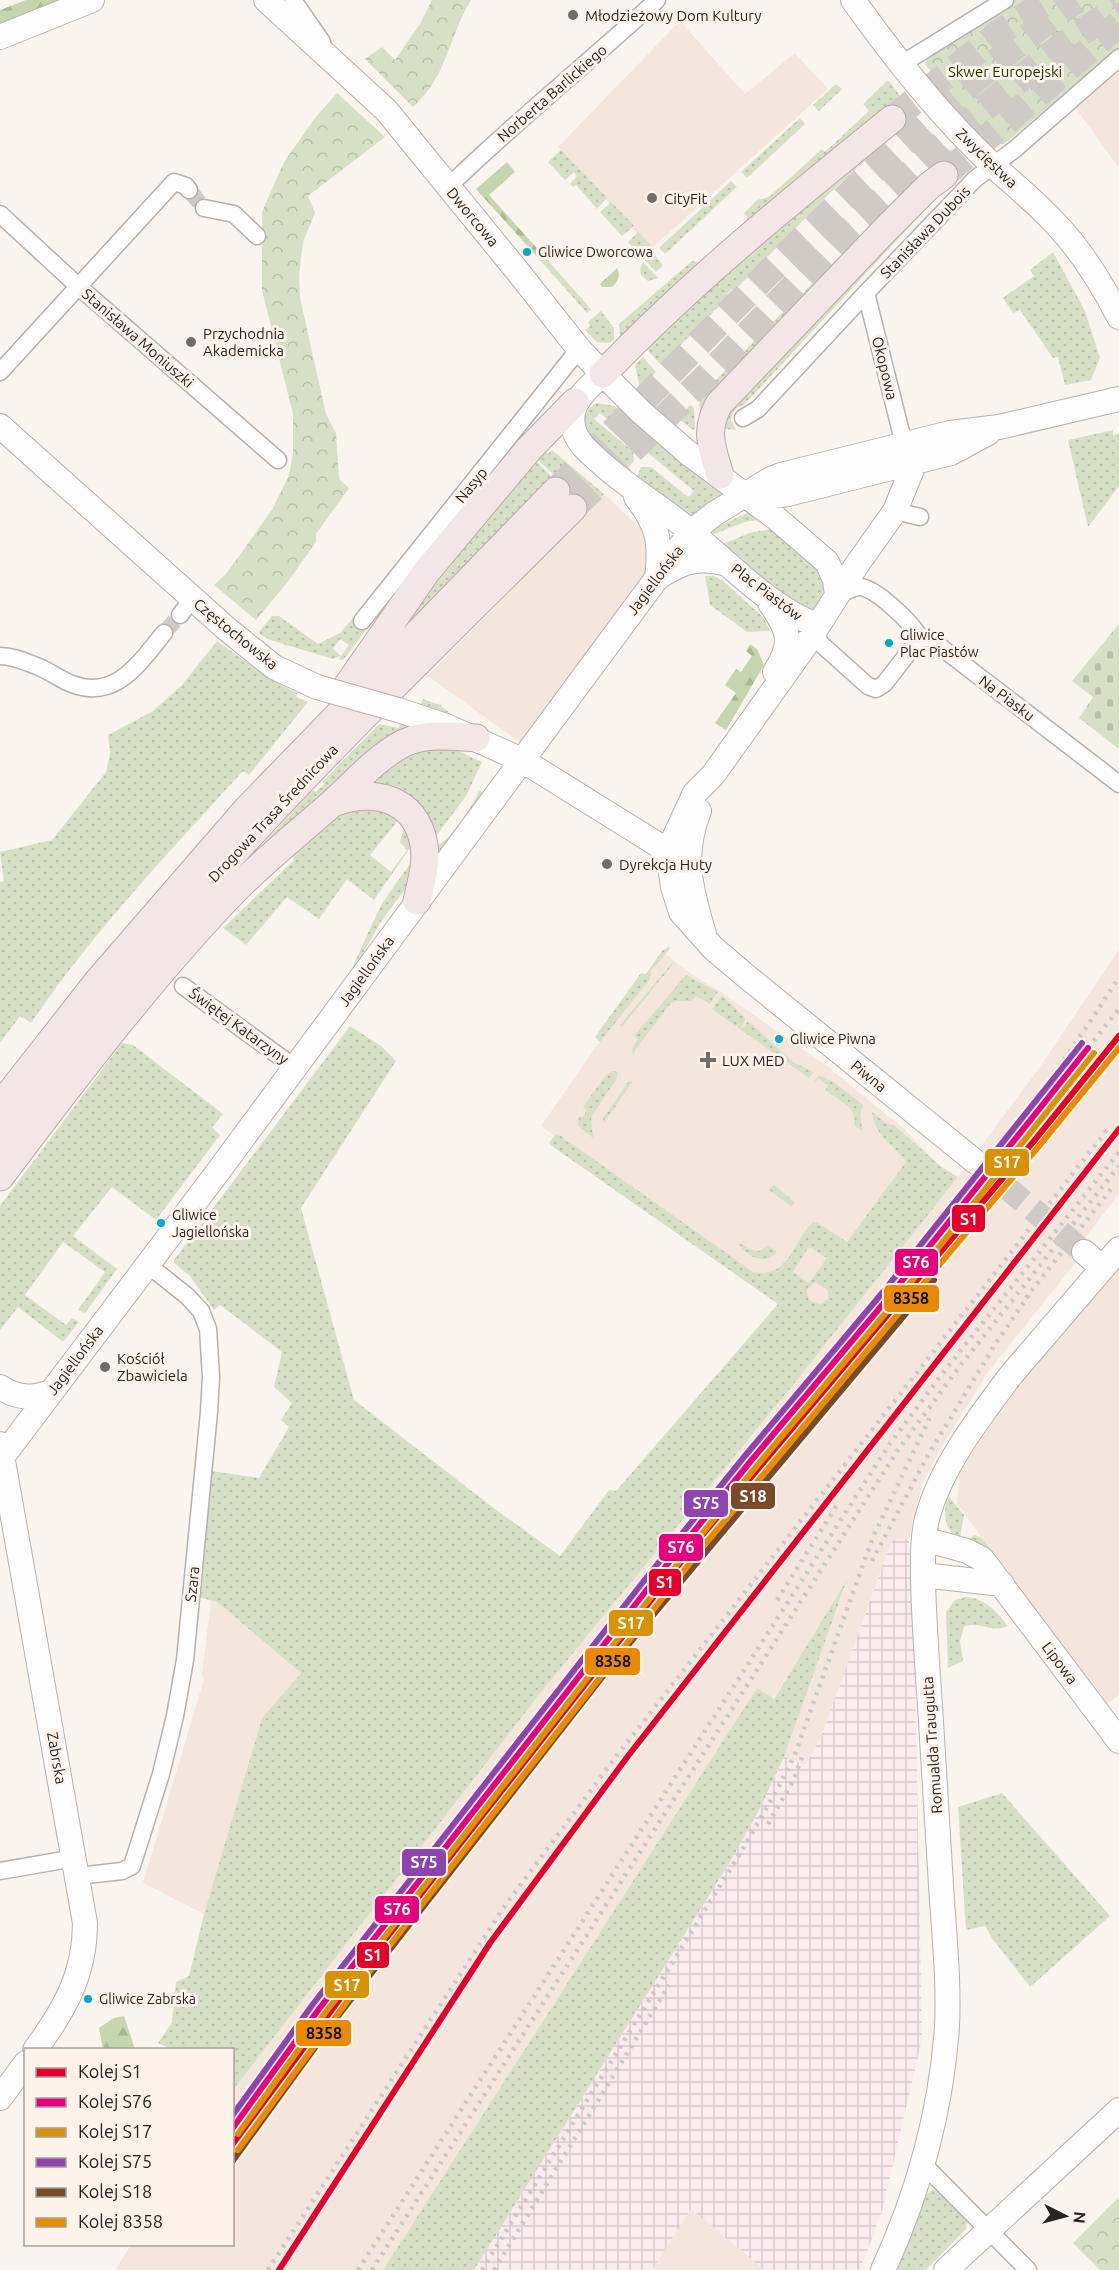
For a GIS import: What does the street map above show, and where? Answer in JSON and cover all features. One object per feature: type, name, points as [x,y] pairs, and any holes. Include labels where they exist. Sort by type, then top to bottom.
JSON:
[{"type":"main road","points":[[0,37],[92,0]]},
{"type":"main road","name":"Dworcowa","points":[[266,0],[386,110],[579,350],[641,412],[687,452],[745,496]]},
{"type":"main road","name":"Zwycięstwa","points":[[853,0],[900,65],[938,110],[1068,237],[1119,317]]},
{"type":"main road","points":[[299,754],[428,571],[529,449],[637,339],[757,230],[892,119]]},
{"type":"main road","points":[[720,475],[709,433],[712,416],[719,404],[885,230],[944,175]]},
{"type":"main road","points":[[745,496],[788,494],[909,453],[951,453],[999,426],[1119,399]]},
{"type":"main road","points":[[575,402],[573,426],[579,440],[626,484],[691,532]]},
{"type":"main road","name":"Częstochowska","points":[[0,426],[186,607],[274,668],[317,687],[446,726],[476,738],[522,760],[668,851]]},
{"type":"main road","name":"Plac Piastów","points":[[691,532],[762,592],[792,614],[818,625],[895,511],[909,453]]},
{"type":"main road","points":[[626,484],[651,517],[658,534],[660,550],[657,579]]},
{"type":"main road","points":[[745,496],[827,562],[835,580],[837,596]]},
{"type":"main road","name":"Jagiellońska","points":[[1,1453],[51,1392],[148,1265],[691,532],[714,514],[745,496]]},
{"type":"main road","name":"Drogowa Trasa Średnicowa","points":[[0,1106],[44,1047],[170,896],[299,754],[564,500],[363,718],[263,821],[182,912],[105,1002],[0,1142]]},
{"type":"main road","points":[[657,579],[674,567],[695,560],[705,559],[728,564]]},
{"type":"main road","points":[[741,735],[757,700],[786,652],[785,624],[762,592]]},
{"type":"main road","points":[[668,851],[694,793],[713,775],[818,625]]},
{"type":"main road","points":[[0,1177],[71,1083],[207,920],[268,858],[375,765],[405,743],[431,736],[476,738]]},
{"type":"main road","points":[[706,941],[690,884],[688,863],[694,824],[713,775]]},
{"type":"main road","points":[[332,803],[352,796],[383,797],[402,807],[415,820],[421,832],[425,856],[417,901]]},
{"type":"main road","name":"Piwna","points":[[668,851],[673,887],[681,912],[706,941],[977,1163]]},
{"type":"main road","name":"Romualda Traugutta","points":[[883,2270],[904,2223],[923,2164],[942,2080],[947,2026],[945,1947],[925,1627],[923,1575],[926,1522],[936,1491],[962,1445],[1011,1375],[1093,1260],[1119,1249]]},
{"type":"main road","points":[[0,1387],[20,1396],[39,1396],[51,1392]]},
{"type":"main road","name":"Zabrska","points":[[1,1453],[85,1923],[82,1964],[63,2008],[36,2048]]},
{"type":"main road","name":"Lipowa","points":[[924,1539],[967,1551],[982,1559],[1119,1742]]},
{"type":"main road","points":[[923,1575],[1002,1584]]},
{"type":"main road","points":[[0,2098],[24,2065]]},
{"type":"main road","points":[[946,2270],[1119,2110]]},
{"type":"street","name":"Dworcowa","points":[[293,0],[338,65]]},
{"type":"street","name":"Norberta Barlickiego","points":[[448,187],[485,151],[657,0]]},
{"type":"street","points":[[900,65],[1005,0]]},
{"type":"street","name":"Stanisława Dubois","points":[[743,418],[758,409],[970,184],[1015,149],[1119,58]]},
{"type":"street","points":[[0,372],[174,182],[186,186],[189,190]]},
{"type":"street","points":[[204,208],[234,214],[257,236]]},
{"type":"street","name":"Stanisława Moniuszki","points":[[0,214],[78,286],[278,460]]},
{"type":"street","name":"Okopowa","points":[[866,293],[909,453]]},
{"type":"street","name":"Nasyp","points":[[362,621],[579,350]]},
{"type":"street","points":[[895,511],[920,517]]},
{"type":"street","name":"Na Piasku","points":[[837,596],[852,588],[867,588],[910,622],[920,638],[929,638],[1119,784]]},
{"type":"street","points":[[818,625],[818,638],[826,651],[868,686],[876,689],[884,684],[920,638]]},
{"type":"street","points":[[0,656],[9,656],[48,671],[73,684],[99,690],[128,676],[164,633]]},
{"type":"street","name":"Świętej Katarzyny","points":[[183,986],[294,1067]]},
{"type":"street","name":"Szara","points":[[76,1867],[122,1871],[132,1866],[161,1774],[185,1660],[209,1412],[210,1345],[208,1329],[201,1311],[187,1296],[148,1265]]},
{"type":"street","points":[[0,1871],[76,1867]]},
{"type":"street","points":[[923,2164],[1028,2270]]},
{"type":"shaded area","points":[[680,21],[745,94],[795,53],[828,89],[651,249],[558,147]]},
{"type":"shaded area","points":[[1119,68],[1119,168],[1074,106]]},
{"type":"shaded area","points":[[604,494],[667,553],[525,746],[428,676]]},
{"type":"shaded area","points":[[1119,949],[1119,1194],[1078,1247],[1084,1252],[988,1372],[939,1451],[922,1485],[909,1539],[892,1540],[822,1735],[806,1765],[784,1757],[846,1584],[773,1699],[757,1688],[383,2270],[115,2270],[130,2246],[234,2246],[234,2089],[542,1691],[793,1385],[958,1177],[1037,1071]]},
{"type":"shaded area","points":[[662,951],[690,973],[828,1067],[904,1129],[940,1166],[834,1307],[779,1304],[541,1126]]},
{"type":"shaded area","points":[[1119,1249],[1119,1695],[1106,1705],[957,1504],[962,1445]]},
{"type":"shaded area","points":[[909,1539],[915,1675],[922,2039],[882,2211],[860,2270],[765,2270],[691,2209],[652,2270],[474,2270],[730,1862],[760,1808],[784,1757],[806,1765],[822,1735],[892,1540]]},
{"type":"shaded area","points":[[211,1600],[217,1602],[301,1673],[262,1718],[204,1914],[143,1883],[204,1679],[202,1675]]},
{"type":"shaded area","points":[[691,2208],[765,2270],[652,2270]]},
{"type":"green space","points":[[26,0],[62,0],[0,25],[0,10]]},
{"type":"green space","points":[[432,0],[471,0],[434,82],[413,107],[365,59],[382,47],[395,60],[420,24]]},
{"type":"green space","name":"Skwer Europejski","points":[[1012,0],[1119,0],[1119,49],[1004,144],[995,141],[974,122],[925,64],[931,52]]},
{"type":"green space","points":[[887,81],[916,117],[624,336],[620,336],[619,324],[692,261],[700,263],[748,220],[744,213],[757,200],[769,197],[822,149],[825,152],[869,111],[863,104]]},
{"type":"green space","points":[[836,84],[842,89],[819,111],[813,105]]},
{"type":"green space","points":[[337,93],[385,137],[308,196],[315,213],[303,242],[299,276],[300,298],[326,414],[336,433],[339,479],[349,488],[316,534],[316,542],[287,583],[256,620],[214,585],[226,574],[272,510],[289,475],[293,453],[293,414],[262,290],[262,212],[284,162],[315,118]]},
{"type":"green space","points":[[800,118],[805,124],[747,178],[741,172]]},
{"type":"green space","points":[[900,129],[831,192],[734,291],[732,289],[727,294],[729,296],[661,365],[643,345],[674,315]]},
{"type":"green space","points":[[951,149],[964,166],[963,171],[951,182],[935,163]]},
{"type":"green space","points":[[561,150],[607,198],[597,209],[576,185],[573,187],[570,184],[577,176],[574,172],[565,180],[548,162]]},
{"type":"green space","points":[[507,162],[515,172],[489,195],[543,255],[539,259],[476,189]]},
{"type":"green space","points":[[731,181],[737,187],[665,254],[659,248]]},
{"type":"green space","points":[[949,184],[744,405],[735,410],[731,420],[736,430],[717,428],[720,416]]},
{"type":"green space","points":[[904,193],[703,429],[699,405],[705,391]]},
{"type":"green space","points":[[611,202],[634,226],[622,236],[600,212]]},
{"type":"green space","points":[[638,232],[652,246],[641,256],[628,242]]},
{"type":"green space","points":[[1053,252],[1085,311],[1100,358],[1091,380],[1065,385],[1058,357],[1053,358],[1020,310],[1013,313],[1003,298],[1034,276],[1030,270]]},
{"type":"green space","points":[[653,253],[663,265],[656,272],[645,260]]},
{"type":"green space","points":[[543,255],[591,309],[587,313],[539,259]]},
{"type":"green space","points":[[643,262],[658,278],[648,281],[641,275],[640,269]]},
{"type":"green space","points":[[617,268],[619,276],[616,283],[612,287],[602,287],[600,284]]},
{"type":"green space","points":[[601,311],[614,328],[614,340],[609,343],[597,342],[585,330],[590,326],[588,322]]},
{"type":"green space","points":[[643,357],[656,372],[640,389],[635,365]]},
{"type":"green space","points":[[597,403],[614,406],[723,492],[723,495],[690,518],[637,477],[641,467],[651,467],[688,497],[694,491],[600,413],[594,419],[633,452],[634,461],[629,467],[621,465],[602,451],[587,430],[585,419],[588,410]]},
{"type":"green space","points":[[690,405],[694,408],[695,428],[693,430],[680,420],[681,415]]},
{"type":"green space","points":[[1113,430],[1113,435],[1119,434],[1119,486],[1088,527],[1068,440]]},
{"type":"green space","points":[[522,431],[530,438],[350,663],[346,661],[485,481],[464,504],[343,660],[339,659],[340,656],[333,659],[270,640],[259,632],[272,616],[279,616],[318,644],[340,633],[353,618],[363,627]],"holes":[[[340,639],[349,645],[341,656],[333,649]]]},
{"type":"green space","points":[[542,449],[548,454],[552,450],[604,494],[582,517],[546,482],[553,474],[535,457]]},
{"type":"green space","points":[[536,461],[551,476],[426,606],[434,608],[372,656]]},
{"type":"green space","points":[[749,512],[758,520],[745,522],[709,536],[711,530]]},
{"type":"green space","points":[[771,529],[818,569],[823,583],[822,596],[809,611],[802,613],[719,546],[749,533]]},
{"type":"green space","points":[[705,576],[714,576],[722,580],[764,618],[770,631],[747,632],[710,605]]},
{"type":"green space","points":[[1119,624],[1119,749],[1079,718],[1093,697],[1072,681]]},
{"type":"green space","points":[[217,641],[270,679],[297,693],[296,697],[308,702],[249,775],[243,771],[132,893],[55,989],[31,1023],[20,1016],[0,1043],[0,882],[4,881],[0,852],[52,840],[106,772],[110,754],[108,735],[153,711],[182,685]]},
{"type":"green space","points":[[750,644],[757,649],[764,665],[726,730],[715,723],[736,693],[725,685],[736,669],[741,672],[752,656],[746,651]]},
{"type":"green space","points":[[423,699],[440,705],[457,719],[420,707]]},
{"type":"green space","points":[[379,724],[399,728],[400,724],[412,728],[223,886],[313,790],[316,792],[324,784],[322,782]]},
{"type":"green space","points":[[431,748],[452,748],[482,762],[466,796],[434,839],[369,783],[401,758]]},
{"type":"green space","points":[[479,791],[484,793],[434,861],[437,846],[455,829]]},
{"type":"green space","points":[[348,804],[396,813],[397,822],[370,855],[391,872],[407,850],[400,842],[404,827],[416,842],[374,900],[347,879],[319,919],[287,897],[246,945],[223,928],[294,860],[290,851]]},
{"type":"green space","points":[[416,855],[414,878],[382,920],[341,992],[381,905]]},
{"type":"green space","points":[[669,946],[670,949],[651,971],[650,979],[600,1042],[595,1037],[641,973],[646,974],[662,951]]},
{"type":"green space","points":[[673,964],[622,1027],[620,1025]]},
{"type":"green space","points":[[686,975],[718,992],[710,1004],[696,996],[691,1001],[676,1001],[670,1004],[633,1053],[632,1048],[638,1039],[634,1036]]},
{"type":"green space","points":[[722,995],[746,1019],[740,1029],[712,1009]]},
{"type":"green space","points":[[748,1021],[793,1062],[814,1072],[809,1078],[741,1030]]},
{"type":"green space","points":[[350,1026],[381,1046],[396,1061],[301,1208],[354,1400],[560,1556],[609,1490],[616,1491],[778,1304],[556,1149],[549,1143],[555,1135],[561,1136],[753,1272],[775,1270],[783,1264],[813,1222],[847,1242],[906,1162],[881,1135],[872,1112],[886,1123],[894,1125],[940,1166],[958,1177],[793,1385],[542,1691],[234,2089],[234,2048],[170,2048],[158,2043],[172,2022],[176,1982],[189,1976],[204,1914],[262,1718],[301,1673],[217,1602],[198,1597],[211,1471],[259,1478],[289,1427],[281,1420],[292,1403],[274,1387],[282,1352],[220,1305],[214,1310],[190,1276],[174,1263]],"holes":[[[809,1247],[827,1258],[809,1283],[793,1272]],[[815,1282],[828,1290],[828,1299],[821,1304],[810,1301],[807,1295],[807,1289]]]},
{"type":"green space","points":[[122,1043],[133,1045],[223,1114],[212,1127],[220,1135],[156,1220],[112,1187],[73,1236],[117,1269],[85,1313],[78,1310],[105,1272],[63,1242],[25,1295],[66,1325],[72,1318],[79,1322],[63,1342],[18,1307],[0,1330],[0,1206]]},
{"type":"green space","points":[[612,1071],[618,1072],[617,1078],[591,1118],[593,1138],[578,1126],[579,1116],[583,1117],[587,1110],[583,1107],[605,1076]]},
{"type":"green space","points":[[819,1075],[835,1083],[863,1105],[860,1113],[862,1131],[854,1125],[855,1119],[850,1109],[825,1090],[828,1086],[819,1079],[814,1082]]},
{"type":"green space","points":[[633,1081],[604,1123],[603,1118],[628,1082]]},
{"type":"green space","points":[[773,1184],[792,1200],[794,1203],[792,1207],[769,1190]]},
{"type":"green space","points":[[737,1242],[752,1250],[760,1251],[768,1245],[777,1252],[766,1259],[756,1258],[746,1252]]},
{"type":"green space","points":[[947,1494],[964,1515],[960,1539],[947,1525],[945,1514]]},
{"type":"green space","points":[[974,1535],[982,1538],[1031,1604],[1024,1602],[969,1540]]},
{"type":"green space","points":[[847,1580],[784,1757],[760,1808],[730,1862],[474,2270],[383,2270],[757,1688],[774,1699]]},
{"type":"green space","points":[[965,1597],[984,1603],[994,1610],[1008,1626],[997,1629],[975,1625],[964,1627],[960,1641],[963,1661],[948,1668],[946,1612],[955,1600]]},
{"type":"green space","points":[[1002,1793],[1110,1916],[1030,1987],[985,1926],[966,1930],[958,1807]]},
{"type":"green space","points":[[124,2016],[135,2048],[103,2048],[99,2028],[114,2018]]},
{"type":"green space","points":[[932,2190],[940,2191],[967,2220],[966,2229],[926,2270],[894,2270],[926,2195]]},
{"type":"green space","points":[[1119,2197],[1119,2270],[1100,2270],[1073,2243]]},
{"type":"tunnel","points":[[556,491],[721,320],[848,195],[982,74],[1076,0]]},
{"type":"tunnel","points":[[892,119],[1003,30],[1042,5]]},
{"type":"tunnel","points":[[573,508],[709,374],[834,245],[958,129],[1059,48],[1119,7]]},
{"type":"tunnel","points":[[944,175],[1119,24]]},
{"type":"tunnel","points":[[189,190],[204,208]]},
{"type":"tunnel","points":[[164,633],[180,615]]},
{"type":"tunnel","points":[[977,1163],[1084,1252]]},
{"type":"railway","points":[[863,1313],[997,1150],[1060,1065],[1119,977]]},
{"type":"railway","points":[[1088,1048],[1119,1009]]},
{"type":"railway","points":[[268,2270],[504,1907],[615,1758],[1107,1130]]},
{"type":"railway","points":[[358,2270],[889,1445],[942,1374],[1119,1152]]},
{"type":"railway","points":[[372,2270],[898,1450],[960,1366],[1119,1166]]},
{"type":"railway","points":[[1026,1298],[1111,1189]]},
{"type":"railway","points":[[872,1561],[927,1457],[996,1343],[1030,1293]]},
{"type":"railway","points":[[482,2270],[744,1847],[778,1788],[795,1754],[873,1537],[932,1413]]},
{"type":"railway","points":[[777,1600],[839,1502]]},
{"type":"railway","points":[[768,1824],[793,1781],[802,1757]]},
{"type":"railway","points":[[494,2270],[669,1985]]},
{"type":"rail line","name":"S1","points":[[234,2142],[359,1973],[699,1539],[1034,1141],[1119,1036]]},
{"type":"rail line","name":"S75","points":[[234,2113],[313,2004],[643,1582],[744,1457],[883,1292],[1082,1043]]},
{"type":"rail line","name":"S76","points":[[234,2126],[319,2009],[649,1587],[750,1462],[889,1297],[1088,1048]]},
{"type":"rail line","name":"8358","points":[[238,2150],[365,1977],[705,1544],[1119,1048]]},
{"type":"rail line","name":"S17","points":[[238,2134],[325,2013],[655,1592],[756,1467],[895,1302],[1094,1053]]},
{"type":"rail line","name":"S1","points":[[279,2270],[490,1943],[628,1756],[1119,1129]]},
{"type":"rail line","name":"S18","points":[[234,2159],[335,2020],[618,1657],[934,1280]]},
{"type":"place","name":"Młodzieżowy Dom Kultury","points":[[573,15]]},
{"type":"place","name":"CityFit","points":[[652,198]]},
{"type":"place","name":"Gliwice Dworcowa","points":[[527,252]]},
{"type":"place","name":"Przychodnia Akademicka","points":[[191,342]]},
{"type":"place","name":"Gliwice Plac Piastów","points":[[889,643]]},
{"type":"place","name":"Dyrekcja Huty","points":[[607,864]]},
{"type":"place","name":"Gliwice Piwna","points":[[779,1039]]},
{"type":"place","name":"LUX MED","points":[[708,1060]]},
{"type":"place","name":"Gliwice Jagiellońska","points":[[161,1223]]},
{"type":"place","name":"Kościół Zbawiciela","points":[[105,1367]]},
{"type":"place","name":"Gliwice Zabrska","points":[[88,1999]]}]
